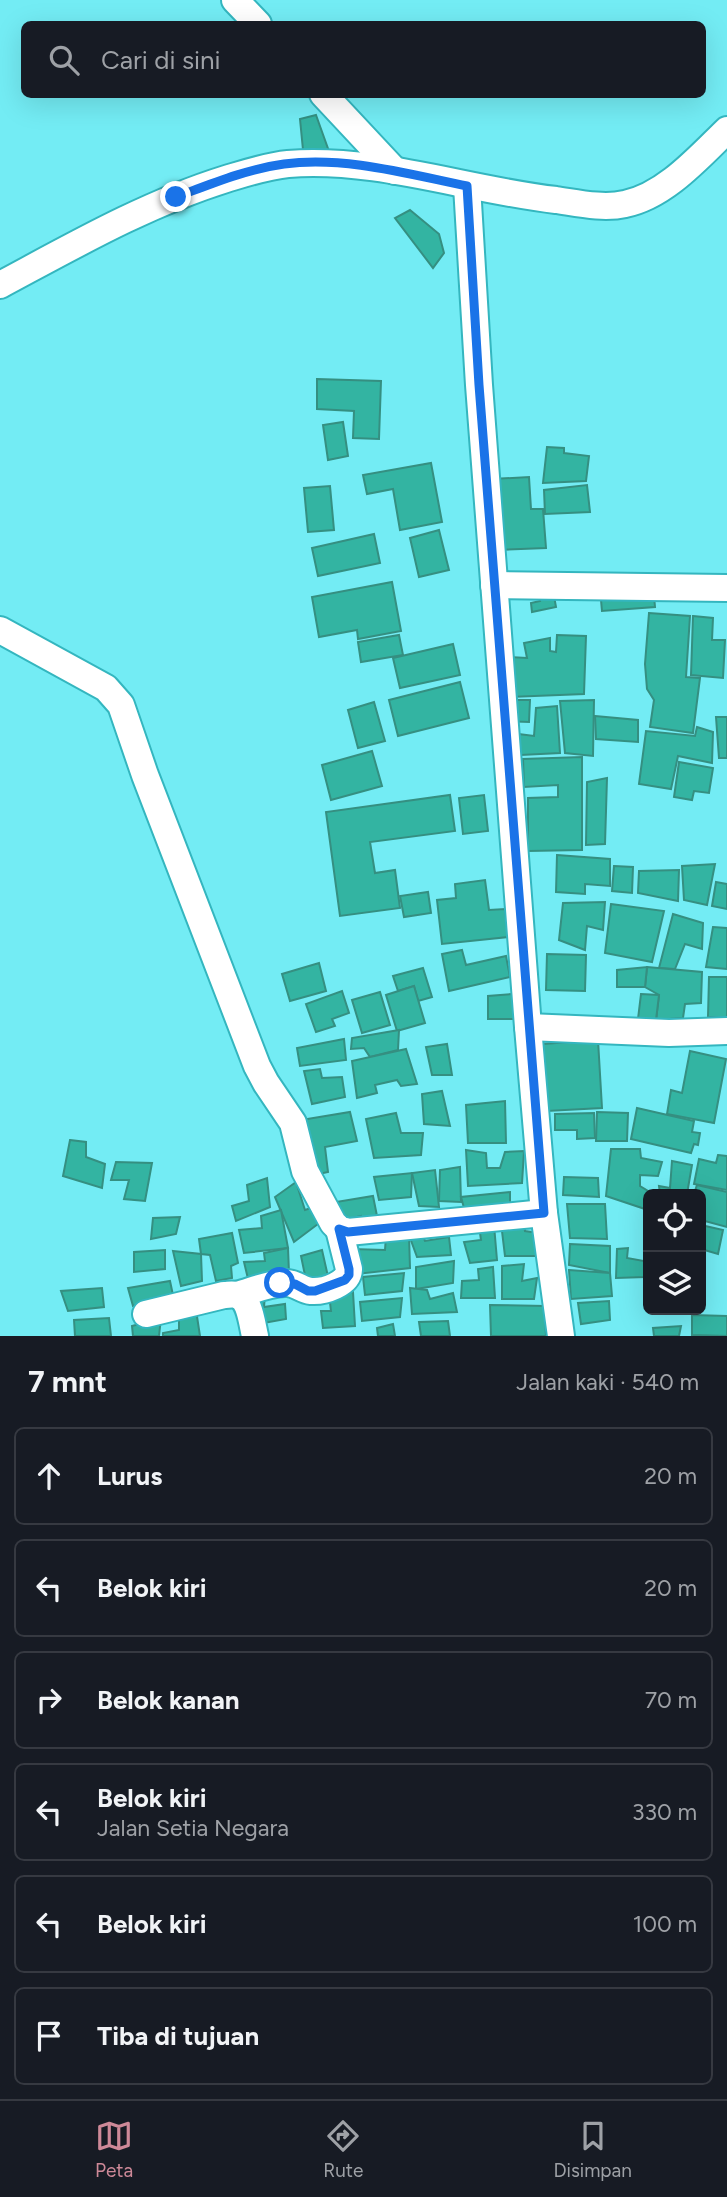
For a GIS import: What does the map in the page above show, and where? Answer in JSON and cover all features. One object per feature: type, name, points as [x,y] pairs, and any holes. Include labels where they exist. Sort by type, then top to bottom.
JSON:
[{"type":"street","points":[[235,0],[255,21]]},
{"type":"street","points":[[327,98],[395,171]]},
{"type":"street","points":[[0,285],[111,226],[165,201],[246,173],[284,164],[336,163],[395,171],[542,199],[592,205],[624,204],[658,190],[678,176],[727,130]]},
{"type":"street","points":[[467,186],[479,385],[528,1027],[544,1213],[561,1336]]},
{"type":"street","points":[[494,586],[727,588]]},
{"type":"street","points":[[0,631],[106,688],[121,705],[145,775],[257,1066],[293,1123],[304,1171],[332,1223],[348,1232],[544,1213]]},
{"type":"street","points":[[528,1027],[669,1032],[727,1031]]},
{"type":"street","points":[[146,1314],[288,1282],[308,1291],[315,1291],[345,1280],[349,1269],[339,1229]]},
{"type":"street","points":[[237,1295],[243,1299],[249,1310],[255,1336]]},
{"type":"building","points":[[316,115],[331,157],[304,160],[300,119]]},
{"type":"building","points":[[410,210],[439,234],[444,253],[433,268],[395,218]]},
{"type":"building","points":[[317,379],[381,381],[379,439],[353,438],[354,411],[317,409]]},
{"type":"building","points":[[343,422],[348,456],[328,460],[323,425]]},
{"type":"building","points":[[547,447],[564,448],[564,453],[589,456],[586,481],[543,483]]},
{"type":"building","points":[[431,463],[442,522],[400,530],[393,489],[367,494],[363,475]]},
{"type":"building","points":[[529,477],[531,509],[543,509],[546,548],[496,550],[492,479]]},
{"type":"building","points":[[587,485],[590,512],[545,514],[544,490]]},
{"type":"building","points":[[330,486],[334,530],[308,532],[304,488]]},
{"type":"building","points":[[439,530],[449,570],[419,577],[410,538]]},
{"type":"building","points":[[374,534],[380,563],[318,576],[312,548]]},
{"type":"building","points":[[551,580],[556,607],[532,612],[531,603],[540,601],[536,582]]},
{"type":"building","points":[[392,582],[401,631],[358,639],[357,630],[319,637],[312,597]]},
{"type":"building","points":[[653,584],[655,607],[602,611],[600,589]]},
{"type":"building","points":[[649,613],[690,616],[686,677],[700,678],[693,733],[650,727],[654,700],[647,689],[645,664]]},
{"type":"building","points":[[693,616],[713,618],[712,640],[725,640],[723,678],[691,675]]},
{"type":"building","points":[[399,635],[403,655],[361,662],[358,642]]},
{"type":"building","points":[[557,635],[586,636],[584,694],[510,697],[510,657],[527,658],[524,643],[550,638],[550,651],[556,652]]},
{"type":"building","points":[[453,644],[460,675],[400,688],[393,658]]},
{"type":"building","points":[[460,682],[469,718],[398,736],[389,700]]},
{"type":"building","points":[[501,700],[530,700],[529,722],[502,721]]},
{"type":"building","points":[[594,700],[593,756],[565,753],[560,701]]},
{"type":"building","points":[[374,702],[385,741],[358,748],[348,710]]},
{"type":"building","points":[[557,706],[560,753],[521,755],[518,734],[534,736],[536,708]]},
{"type":"building","points":[[595,716],[638,720],[638,742],[596,739]]},
{"type":"building","points":[[716,717],[727,717],[727,758],[719,758]]},
{"type":"building","points":[[697,727],[713,732],[712,763],[678,756],[671,789],[639,784],[646,731],[695,736]]},
{"type":"building","points":[[372,751],[382,786],[331,800],[322,765]]},
{"type":"building","points":[[582,757],[582,850],[528,851],[528,798],[558,797],[558,785],[524,787],[523,759]]},
{"type":"building","points":[[679,762],[713,768],[709,793],[694,791],[692,800],[674,797]]},
{"type":"building","points":[[607,778],[605,844],[586,845],[587,782]]},
{"type":"building","points":[[450,795],[455,831],[370,842],[375,873],[395,870],[400,908],[340,916],[326,812]]},
{"type":"building","points":[[484,795],[488,831],[463,834],[459,798]]},
{"type":"building","points":[[557,855],[610,859],[610,886],[585,884],[585,894],[556,892]]},
{"type":"building","points":[[715,864],[707,905],[684,900],[682,866]]},
{"type":"building","points":[[614,866],[633,867],[632,893],[612,891]]},
{"type":"building","points":[[679,870],[678,901],[638,893],[639,871]]},
{"type":"building","points":[[485,880],[489,910],[505,909],[508,937],[442,944],[437,900],[456,898],[455,884]]},
{"type":"building","points":[[716,882],[727,884],[727,909],[712,906]]},
{"type":"building","points":[[428,892],[431,913],[404,917],[400,896]]},
{"type":"building","points":[[605,902],[603,930],[587,926],[585,950],[559,940],[563,903]]},
{"type":"building","points":[[611,904],[664,911],[652,962],[605,953]]},
{"type":"building","points":[[673,914],[703,923],[702,949],[685,944],[675,969],[659,968]]},
{"type":"building","points":[[713,927],[727,928],[727,969],[706,967]]},
{"type":"building","points":[[462,950],[466,965],[506,956],[510,977],[449,991],[442,954]]},
{"type":"building","points":[[547,954],[586,955],[585,991],[546,990]]},
{"type":"building","points":[[319,963],[326,991],[290,1001],[282,974]]},
{"type":"building","points":[[647,967],[702,972],[701,1003],[685,1004],[683,1018],[656,1020],[659,995],[645,987]]},
{"type":"building","points":[[647,967],[645,987],[617,987],[617,970]]},
{"type":"building","points":[[423,968],[432,997],[418,1001],[414,986],[398,991],[393,976]]},
{"type":"building","points":[[709,977],[727,977],[727,1018],[708,1017]]},
{"type":"building","points":[[414,986],[425,1023],[397,1031],[386,995]]},
{"type":"building","points":[[342,991],[349,1013],[332,1019],[335,1026],[316,1032],[306,1004]]},
{"type":"building","points":[[380,992],[390,1025],[362,1033],[352,1000]]},
{"type":"building","points":[[512,994],[517,1019],[488,1019],[488,996]]},
{"type":"building","points":[[641,994],[659,995],[656,1020],[638,1019]]},
{"type":"building","points":[[399,1030],[398,1050],[370,1057],[364,1048],[351,1049],[352,1038]]},
{"type":"building","points":[[344,1039],[346,1060],[300,1066],[297,1048]]},
{"type":"building","points":[[598,1040],[602,1108],[547,1111],[543,1044]]},
{"type":"building","points":[[447,1044],[452,1075],[432,1075],[426,1047]]},
{"type":"building","points":[[406,1049],[417,1084],[401,1086],[397,1080],[375,1085],[377,1093],[357,1098],[352,1061]]},
{"type":"building","points":[[690,1051],[726,1059],[714,1123],[667,1114],[671,1090],[682,1093]]},
{"type":"building","points":[[320,1069],[322,1078],[342,1077],[345,1097],[312,1104],[304,1071]]},
{"type":"building","points":[[442,1091],[450,1126],[424,1124],[422,1094]]},
{"type":"building","points":[[505,1101],[506,1143],[468,1143],[466,1105]]},
{"type":"building","points":[[637,1108],[694,1121],[692,1132],[700,1133],[698,1145],[694,1144],[691,1153],[631,1139]]},
{"type":"building","points":[[350,1112],[357,1141],[325,1147],[328,1172],[314,1175],[301,1120]]},
{"type":"building","points":[[597,1112],[628,1113],[627,1141],[596,1141]]},
{"type":"building","points":[[396,1113],[401,1133],[423,1133],[421,1155],[374,1158],[366,1119]]},
{"type":"building","points":[[594,1113],[595,1138],[577,1139],[577,1130],[555,1130],[555,1114]]},
{"type":"building","points":[[70,1140],[86,1142],[86,1157],[105,1164],[102,1188],[63,1176]]},
{"type":"building","points":[[611,1149],[640,1149],[641,1158],[662,1162],[658,1176],[640,1175],[640,1186],[645,1189],[643,1208],[606,1196]]},
{"type":"building","points":[[466,1150],[486,1153],[487,1168],[500,1168],[505,1152],[524,1151],[522,1183],[468,1186]]},
{"type":"building","points":[[718,1155],[727,1156],[727,1190],[694,1184],[699,1159],[716,1163]]},
{"type":"building","points":[[672,1161],[692,1165],[688,1189],[659,1189],[659,1186],[670,1188]]},
{"type":"building","points":[[116,1162],[152,1163],[145,1201],[124,1199],[129,1180],[111,1180]]},
{"type":"building","points":[[460,1167],[461,1202],[439,1201],[440,1170]]},
{"type":"building","points":[[435,1170],[439,1207],[419,1206],[412,1173]]},
{"type":"building","points":[[412,1173],[411,1197],[379,1200],[374,1177]]},
{"type":"building","points":[[564,1177],[598,1178],[599,1197],[563,1195]]},
{"type":"building","points":[[267,1178],[270,1207],[236,1221],[232,1206],[249,1201],[247,1185]]},
{"type":"building","points":[[296,1182],[305,1210],[317,1206],[322,1221],[294,1242],[275,1197]]},
{"type":"building","points":[[697,1185],[727,1192],[727,1227],[706,1221],[706,1189],[696,1189]]},
{"type":"building","points":[[510,1192],[510,1209],[467,1219],[461,1197]]},
{"type":"building","points":[[373,1196],[378,1221],[362,1223],[361,1216],[340,1221],[336,1202]]},
{"type":"building","points":[[567,1204],[605,1204],[607,1239],[570,1238]]},
{"type":"building","points":[[281,1210],[288,1248],[244,1253],[239,1230],[262,1228],[261,1216]]},
{"type":"building","points":[[180,1217],[176,1234],[151,1239],[153,1218]]},
{"type":"building","points":[[501,1223],[524,1223],[525,1231],[539,1233],[539,1256],[505,1256]]},
{"type":"building","points":[[494,1225],[497,1260],[470,1263],[464,1242],[481,1240],[479,1226]]},
{"type":"building","points":[[706,1226],[723,1230],[718,1254],[706,1250]]},
{"type":"building","points":[[421,1232],[425,1241],[449,1237],[451,1255],[417,1257],[409,1235]]},
{"type":"building","points":[[232,1233],[238,1263],[231,1266],[232,1278],[216,1281],[210,1255],[201,1254],[199,1239]]},
{"type":"building","points":[[409,1235],[410,1268],[357,1274],[352,1249],[385,1250],[386,1236]]},
{"type":"building","points":[[570,1244],[610,1246],[610,1273],[569,1265]]},
{"type":"building","points":[[288,1248],[289,1273],[249,1283],[244,1262],[265,1261],[264,1253]]},
{"type":"building","points":[[628,1248],[627,1258],[643,1261],[643,1277],[616,1278],[617,1249]]},
{"type":"building","points":[[165,1250],[165,1269],[134,1272],[134,1252]]},
{"type":"building","points":[[322,1250],[329,1281],[307,1285],[301,1256]]},
{"type":"building","points":[[173,1251],[201,1254],[202,1281],[181,1286]]},
{"type":"building","points":[[454,1261],[453,1283],[416,1289],[416,1267]]},
{"type":"building","points":[[524,1264],[522,1281],[537,1278],[534,1299],[502,1299],[502,1266]]},
{"type":"building","points":[[493,1267],[495,1298],[461,1298],[462,1281],[479,1280],[478,1269]]},
{"type":"building","points":[[569,1270],[610,1273],[612,1296],[571,1299]]},
{"type":"building","points":[[404,1273],[402,1291],[365,1295],[363,1277]]},
{"type":"building","points":[[170,1281],[173,1295],[133,1306],[128,1288]]},
{"type":"building","points":[[102,1288],[104,1307],[68,1311],[61,1291]]},
{"type":"building","points":[[410,1288],[427,1290],[430,1299],[453,1293],[457,1312],[412,1314]]},
{"type":"building","points":[[353,1292],[355,1326],[323,1328],[321,1311],[331,1311],[329,1294]]},
{"type":"building","points":[[265,1295],[264,1307],[285,1304],[286,1319],[252,1325],[251,1297]]},
{"type":"building","points":[[402,1298],[400,1317],[362,1321],[360,1302]]},
{"type":"building","points":[[609,1301],[610,1320],[581,1324],[578,1303]]},
{"type":"building","points":[[490,1305],[545,1306],[546,1336],[491,1336]]},
{"type":"building","points":[[196,1310],[200,1336],[163,1336],[163,1333],[179,1330],[179,1313]]},
{"type":"building","points":[[692,1315],[727,1316],[727,1336],[692,1335]]},
{"type":"building","points":[[109,1318],[111,1336],[75,1336],[74,1320]]},
{"type":"building","points":[[161,1318],[159,1336],[133,1336],[132,1326]]},
{"type":"building","points":[[448,1321],[450,1336],[421,1336],[419,1322]]},
{"type":"building","points":[[393,1324],[395,1336],[378,1336],[377,1328]]},
{"type":"building","points":[[681,1326],[679,1336],[654,1336],[653,1328]]},
{"type":"route","points":[[176,197],[246,173],[284,164],[308,163],[336,163],[395,171],[467,186],[479,385],[544,1213],[348,1232],[339,1229],[349,1269],[345,1280],[315,1291],[308,1291],[288,1282],[280,1283]]}]
